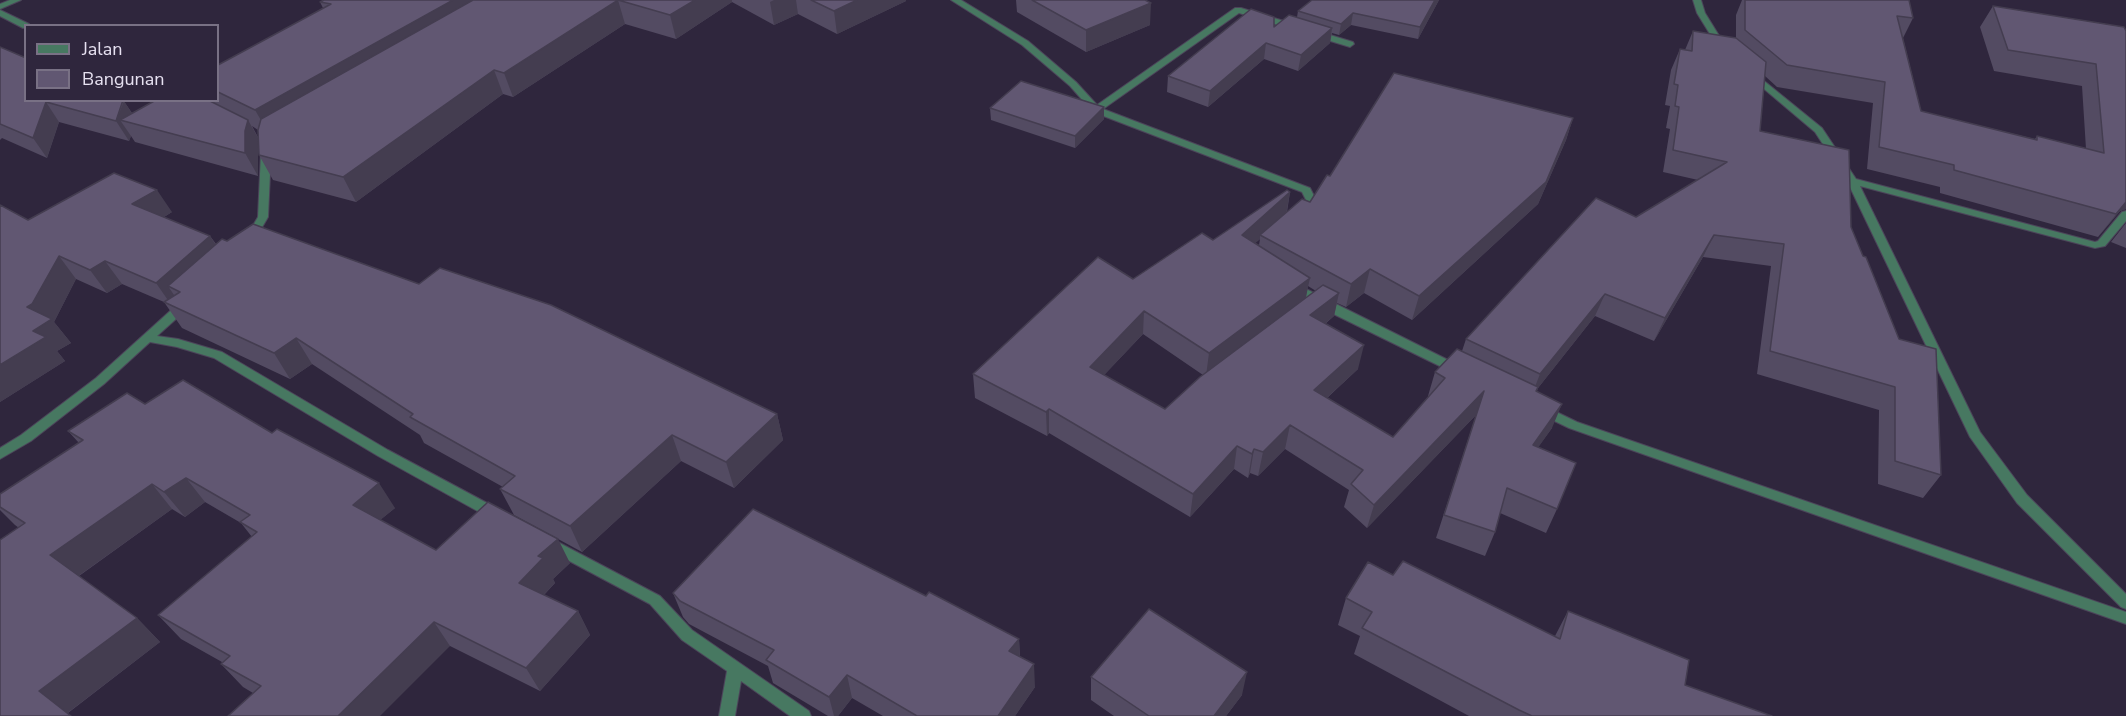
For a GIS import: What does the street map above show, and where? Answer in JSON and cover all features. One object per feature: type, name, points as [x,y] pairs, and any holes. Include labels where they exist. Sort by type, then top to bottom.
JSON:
[{"type":"street","points":[[0,7],[17,0]]},
{"type":"street","points":[[955,0],[1025,43],[1073,84],[1096,110],[1306,190],[1311,200],[1291,221]]},
{"type":"street","points":[[1696,0],[1701,13],[1721,46],[1728,53]]},
{"type":"street","points":[[1096,110],[1238,10],[1350,44]]},
{"type":"street","points":[[0,13],[24,25]]},
{"type":"street","points":[[1742,66],[1819,130],[1852,181],[1975,434],[2022,499],[2126,603]]},
{"type":"street","points":[[240,252],[253,236],[263,217],[266,183],[265,154],[269,141]]},
{"type":"street","points":[[1852,181],[2095,245],[2101,244],[2126,214]]},
{"type":"street","points":[[1287,283],[1313,305],[1469,375]]},
{"type":"street","points":[[0,454],[26,438],[99,381],[192,298]]},
{"type":"street","points":[[147,338],[178,343],[218,355],[383,453],[508,521]]},
{"type":"street","points":[[1531,405],[1573,425],[2126,618]]},
{"type":"street","points":[[539,538],[655,600],[687,635],[802,716]]},
{"type":"street","points":[[727,716],[735,669]]},
{"type":"building","points":[[324,0],[453,0],[255,110],[219,92],[219,64],[331,4],[320,2]]},
{"type":"building","points":[[473,0],[618,0],[504,73],[494,70],[343,177],[259,155],[258,130],[261,119]]},
{"type":"building","points":[[618,0],[695,0],[670,15]]},
{"type":"building","points":[[811,0],[857,0],[834,11]]},
{"type":"building","points":[[1032,0],[1145,0],[1151,3],[1086,30]]},
{"type":"building","points":[[1312,0],[1435,0],[1420,27],[1353,13],[1341,24],[1298,11]]},
{"type":"building","points":[[1745,0],[1909,0],[1913,18],[1897,16],[1921,111],[2037,140],[2037,136],[2104,153],[2096,64],[2008,50],[1993,6],[2124,27],[2126,31],[2126,202],[2116,214],[1954,170],[1954,165],[1879,147],[1885,82],[1787,65],[1745,30]]},
{"type":"building","points":[[1251,9],[1274,17],[1274,27],[1289,15],[1332,28],[1301,55],[1266,43],[1210,91],[1168,76]]},
{"type":"building","points":[[1693,31],[1736,38],[1766,62],[1760,131],[1849,150],[1851,227],[1863,256],[1866,257],[1899,339],[1936,349],[1941,475],[1895,461],[1895,387],[1770,351],[1784,244],[1714,235],[1665,318],[1605,294],[1540,374],[1466,339],[1596,198],[1636,217],[1727,162],[1673,150],[1679,107],[1675,106],[1678,85],[1674,84],[1680,49],[1692,51]]},
{"type":"building","points":[[0,47],[24,57],[24,102],[46,102],[33,138],[0,124]]},
{"type":"building","points":[[1394,73],[1573,118],[1546,182],[1419,296],[1370,269],[1351,284],[1260,235],[1302,199],[1310,202],[1327,175],[1330,176]]},
{"type":"building","points":[[1021,81],[1104,107],[1075,136],[990,108]]},
{"type":"building","points":[[46,102],[122,102],[116,121]]},
{"type":"building","points":[[152,102],[212,102],[248,120],[245,131],[245,153],[120,120]]},
{"type":"building","points":[[114,173],[157,190],[132,204],[210,236],[156,283],[105,261],[90,270],[59,256],[32,304],[27,307],[52,319],[33,331],[46,337],[0,365],[0,205],[28,220]]},
{"type":"building","points":[[1287,190],[1290,192],[1242,235],[1310,278],[1209,353],[1144,311],[1090,367],[1165,409],[1200,377],[1323,285],[1339,293],[1310,315],[1364,345],[1314,390],[1393,437],[1445,378],[1435,372],[1457,349],[1538,387],[1536,391],[1562,404],[1533,445],[1576,463],[1557,509],[1507,488],[1495,532],[1444,515],[1484,391],[1374,505],[1351,484],[1363,470],[1290,425],[1263,452],[1254,449],[1252,454],[1237,446],[1193,494],[1049,409],[1046,412],[973,374],[1098,257],[1133,279],[1202,233],[1213,240]]},
{"type":"building","points":[[253,224],[419,284],[440,268],[551,305],[777,414],[726,462],[672,435],[570,526],[500,489],[515,476],[410,417],[413,414],[296,338],[274,353],[164,302],[180,292],[168,286],[222,239],[227,241]]},
{"type":"building","points":[[183,380],[272,433],[277,429],[379,483],[353,505],[436,550],[488,502],[558,539],[538,556],[543,558],[519,583],[578,611],[526,668],[434,622],[338,716],[228,716],[261,686],[221,664],[230,656],[158,615],[257,532],[240,522],[250,515],[186,478],[164,492],[152,484],[50,555],[137,618],[39,691],[71,716],[0,716],[0,540],[25,523],[0,507],[0,494],[83,440],[68,431],[127,393],[145,404]]},
{"type":"building","points":[[753,509],[926,596],[929,592],[1019,639],[1009,651],[1034,664],[998,716],[917,716],[847,675],[829,697],[766,660],[774,650],[680,601],[673,593]]},
{"type":"building","points":[[1403,561],[1560,639],[1568,611],[1689,660],[1685,685],[1772,716],[1532,716],[1362,628],[1372,612],[1346,598],[1368,562],[1393,575]]},
{"type":"building","points":[[1149,609],[1247,672],[1214,716],[1149,716],[1091,677]]}]
